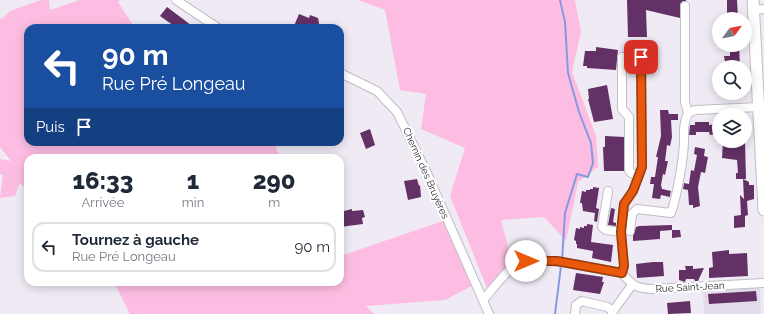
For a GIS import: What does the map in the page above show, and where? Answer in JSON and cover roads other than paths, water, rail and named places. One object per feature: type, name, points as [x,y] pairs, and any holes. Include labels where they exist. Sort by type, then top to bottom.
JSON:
[{"type":"main road","points":[[757,6],[759,107],[764,210]]},
{"type":"street","points":[[176,0],[212,24]]},
{"type":"street","points":[[685,6],[685,102],[688,113]]},
{"type":"street","points":[[622,273],[624,266],[626,232],[624,204],[633,191],[642,167],[641,57],[622,57],[622,109],[629,117],[629,170],[631,173],[638,176]]},
{"type":"street","name":"Chemin des Bruyères","points":[[344,75],[377,91],[397,112],[426,171],[490,314]]},
{"type":"street","points":[[626,232],[632,214],[637,209],[671,213],[684,143],[684,120],[688,113],[695,110],[759,107]]},
{"type":"street","points":[[608,191],[602,227],[606,230],[626,232]]},
{"type":"street","points":[[484,299],[510,270],[518,264],[526,261],[557,261],[622,273],[632,285],[613,312],[607,307],[582,302],[576,305],[575,314]]},
{"type":"street","name":"Rue Saint-Jean","points":[[632,285],[639,288],[652,289],[764,283]]},
{"type":"waterway","points":[[560,0],[565,22],[568,73],[579,112],[591,143],[593,163],[588,177],[577,174],[565,213],[562,261]]},
{"type":"waterway","points":[[555,314],[561,266]]}]
